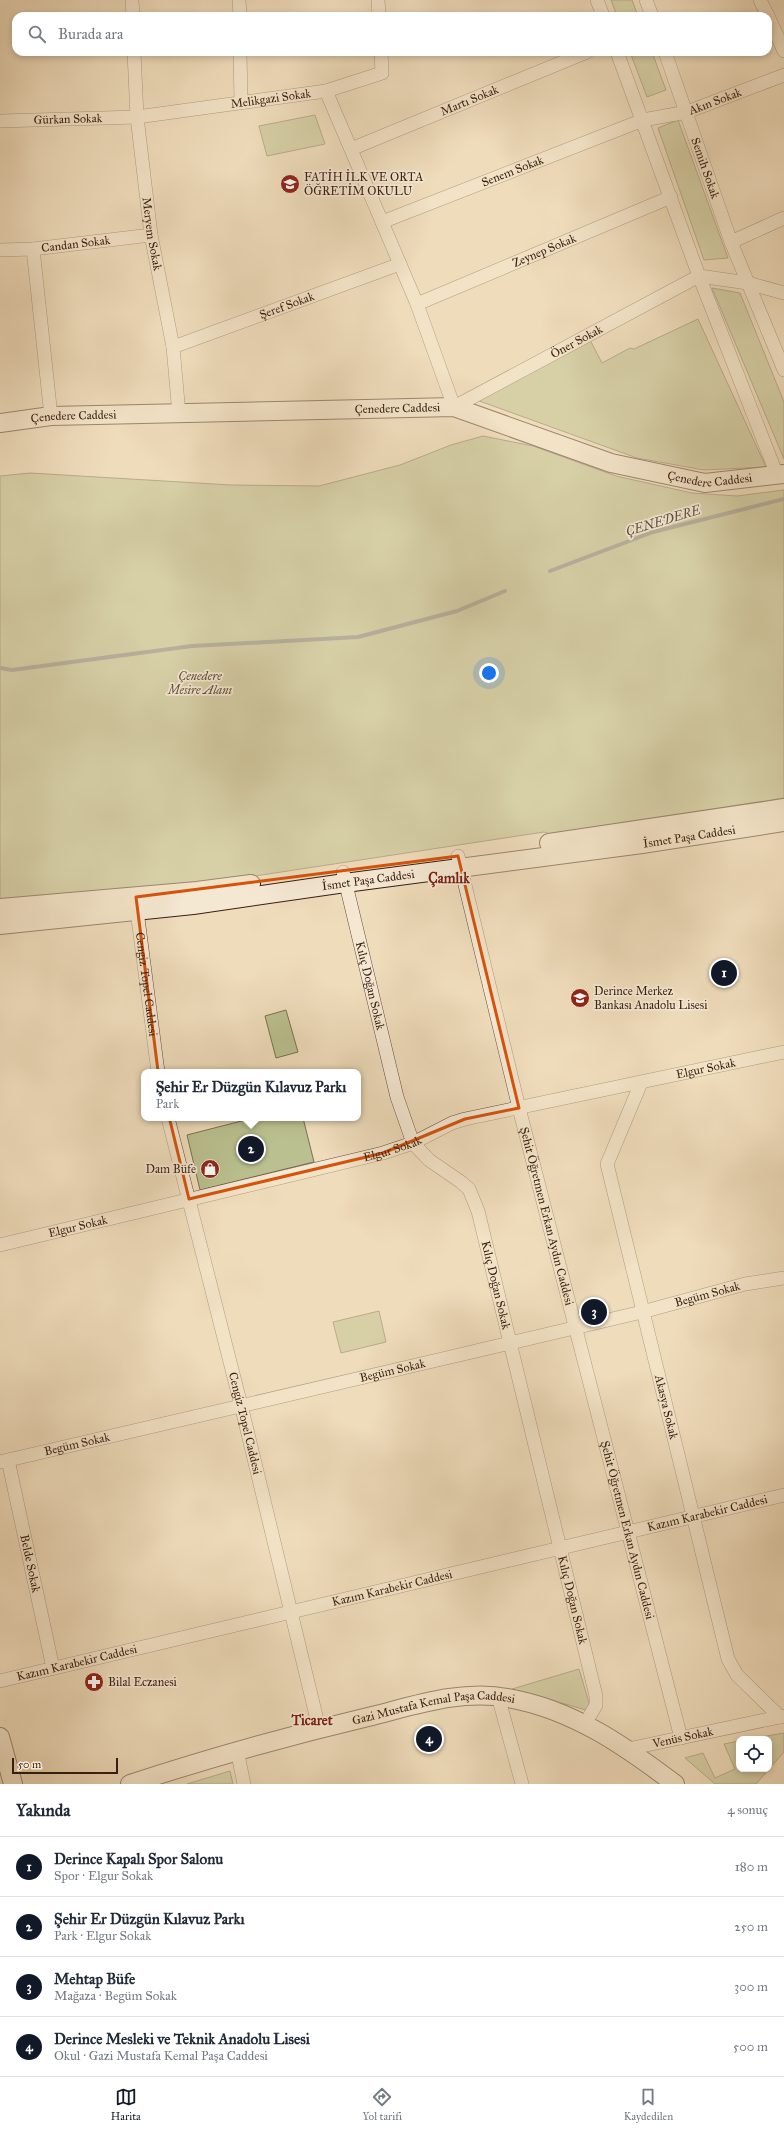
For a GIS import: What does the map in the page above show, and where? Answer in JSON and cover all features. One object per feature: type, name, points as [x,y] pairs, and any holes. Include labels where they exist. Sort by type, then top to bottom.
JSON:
[{"type":"street","points":[[132,0],[133,12]]},
{"type":"street","points":[[239,0],[240,12]]},
{"type":"street","points":[[597,0],[602,12]]},
{"type":"street","points":[[646,0],[650,12]]},
{"type":"street","points":[[760,0],[766,12]]},
{"type":"street","points":[[379,1],[379,12]]},
{"type":"street","points":[[772,25],[784,51]]},
{"type":"street","name":"Meryem Sokak","points":[[134,56],[136,117],[151,235],[173,347],[179,414]]},
{"type":"street","points":[[240,56],[241,102]]},
{"type":"street","name":"Melikgazi Sokak","points":[[136,117],[326,91],[382,73],[381,56]]},
{"type":"street","name":"Martı Sokak","points":[[351,149],[578,56]]},
{"type":"street","points":[[619,56],[699,276],[781,475]]},
{"type":"street","name":"Semih Sokak","points":[[666,56],[731,242],[784,370]]},
{"type":"street","name":"Akın Sokak","points":[[643,120],[687,112],[784,75]]},
{"type":"street","points":[[326,91],[418,304],[454,407]]},
{"type":"street","name":"Gürkan Sokak","points":[[0,121],[136,117]]},
{"type":"street","name":"Senem Sokak","points":[[382,222],[643,120]]},
{"type":"street","name":"Zeynep Sokak","points":[[418,304],[671,197]]},
{"type":"street","points":[[731,242],[784,218]]},
{"type":"street","name":"Candan Sokak","points":[[0,250],[33,249],[151,235]]},
{"type":"street","points":[[33,249],[51,416]]},
{"type":"street","name":"Şeref Sokak","points":[[173,347],[400,264]]},
{"type":"street","points":[[699,276],[748,283],[784,292]]},
{"type":"street","name":"Öner Sokak","points":[[454,407],[699,276]]},
{"type":"street","name":"Çenedere Caddesi","points":[[0,423],[51,416],[454,407],[611,463],[705,483],[781,475]]},
{"type":"street","name":"İsmet Paşa Caddesi","points":[[460,862],[784,808]]},
{"type":"street","name":"İsmet Paşa Caddesi","points":[[0,908],[136,904],[193,905],[344,877],[460,862],[642,844],[784,822]]},
{"type":"street","name":"Şehit Öğretmen Erkan Aydın Caddesi","points":[[460,862],[520,1108],[680,1738]]},
{"type":"street","name":"Kılıç Doğan Sokak","points":[[344,877],[397,1097],[413,1143],[430,1160],[469,1189],[480,1218],[509,1343],[596,1696],[596,1705],[585,1724]]},
{"type":"street","name":"İsmet Paşa Caddesi","points":[[0,925],[136,904]]},
{"type":"street","name":"Cengiz Topel Caddesi","points":[[136,904],[158,1069]]},
{"type":"street","name":"Elgur Sokak","points":[[0,1245],[374,1155],[413,1143],[452,1123],[465,1119],[784,1052]]},
{"type":"street","name":"Akasya Sokak","points":[[641,1083],[607,1164],[728,1659],[737,1676],[782,1717]]},
{"type":"street","name":"Cengiz Topel Caddesi","points":[[169,1121],[241,1405],[320,1728]]},
{"type":"street","name":"Begüm Sokak","points":[[4,1461],[642,1312],[745,1284],[784,1278]]},
{"type":"street","name":"Belde Sokak","points":[[4,1461],[53,1668]]},
{"type":"street","name":"Kazım Karabekir Caddesi","points":[[0,1681],[627,1531],[784,1495]]},
{"type":"street","name":"Gazi Mustafa Kemal Paşa Caddesi","points":[[130,1784],[236,1750],[320,1728],[446,1699],[466,1696],[498,1696],[525,1702],[585,1724],[628,1749],[676,1784]]},
{"type":"street","points":[[498,1696],[522,1784]]},
{"type":"street","name":"Venüs Sokak","points":[[628,1749],[782,1717]]},
{"type":"street","points":[[0,1737],[13,1784]]},
{"type":"street","points":[[236,1750],[244,1784]]},
{"type":"highlighted area","points":[[458,856],[519,1108],[465,1119],[383,1153],[189,1199],[158,1071],[136,897]]},
{"type":"green space","points":[[611,0],[632,0],[636,12],[616,12]]},
{"type":"green space","points":[[632,56],[653,56],[666,90],[647,97]]},
{"type":"green space","points":[[315,115],[325,144],[267,156],[259,126]]},
{"type":"green space","points":[[678,120],[728,258],[704,260],[658,128]]},
{"type":"green space","points":[[712,288],[740,293],[784,402],[784,459]]},
{"type":"green space","points":[[698,319],[766,467],[704,470],[637,458],[471,398],[589,338],[602,363],[630,348],[634,349]]},
{"type":"green space","name":"Çenedere Mesire Alanı","points":[[483,436],[533,446],[616,476],[692,493],[737,496],[784,490],[784,798],[553,835],[544,832],[196,885],[0,901],[0,476],[30,473],[231,485],[319,486],[400,465],[451,445]]},
{"type":"green space","points":[[286,1010],[298,1052],[276,1058],[265,1016]]},
{"type":"green space","points":[[241,1121],[304,1121],[314,1162],[200,1190],[187,1135]]},
{"type":"green space","points":[[379,1311],[386,1342],[341,1353],[333,1322]]},
{"type":"green space","points":[[579,1669],[590,1706],[586,1710],[512,1689]]},
{"type":"green space","points":[[784,1733],[784,1752],[772,1766],[772,1736],[767,1736]]},
{"type":"green space","points":[[736,1742],[736,1772],[766,1772],[756,1784],[715,1784],[685,1758],[703,1753],[715,1778],[735,1769],[724,1744]]},
{"type":"green space","points":[[230,1771],[233,1784],[187,1784]]},
{"type":"waterway","name":"ÇENEDERE","points":[[550,571],[653,532],[784,499]]},
{"type":"waterway","points":[[0,668],[12,670],[192,646],[358,637],[457,611],[505,591]]},
{"type":"place","name":"FATİH İLK VE ORTA ÖĞRETİM OKULU","points":[[290,184]]},
{"type":"place","name":"Derince Kapalı Spor Salonu","points":[[724,973]]},
{"type":"place","name":"Derince Merkez Bankası Anadolu Lisesi","points":[[580,998]]},
{"type":"place","name":"Şehir Er Düzgün Kılavuz Parkı","points":[[251,1149]]},
{"type":"place","name":"Dam Büfe","points":[[210,1169]]},
{"type":"place","name":"Mehtap Büfe","points":[[594,1312]]},
{"type":"place","name":"Bilal Eczanesi","points":[[94,1682]]},
{"type":"place","name":"Derince Mesleki ve Teknik Anadolu Lisesi","points":[[429,1739]]},
{"type":"district","name":"Çamlık","points":[[449,878]]},
{"type":"district","name":"Ticaret","points":[[312,1720]]}]
